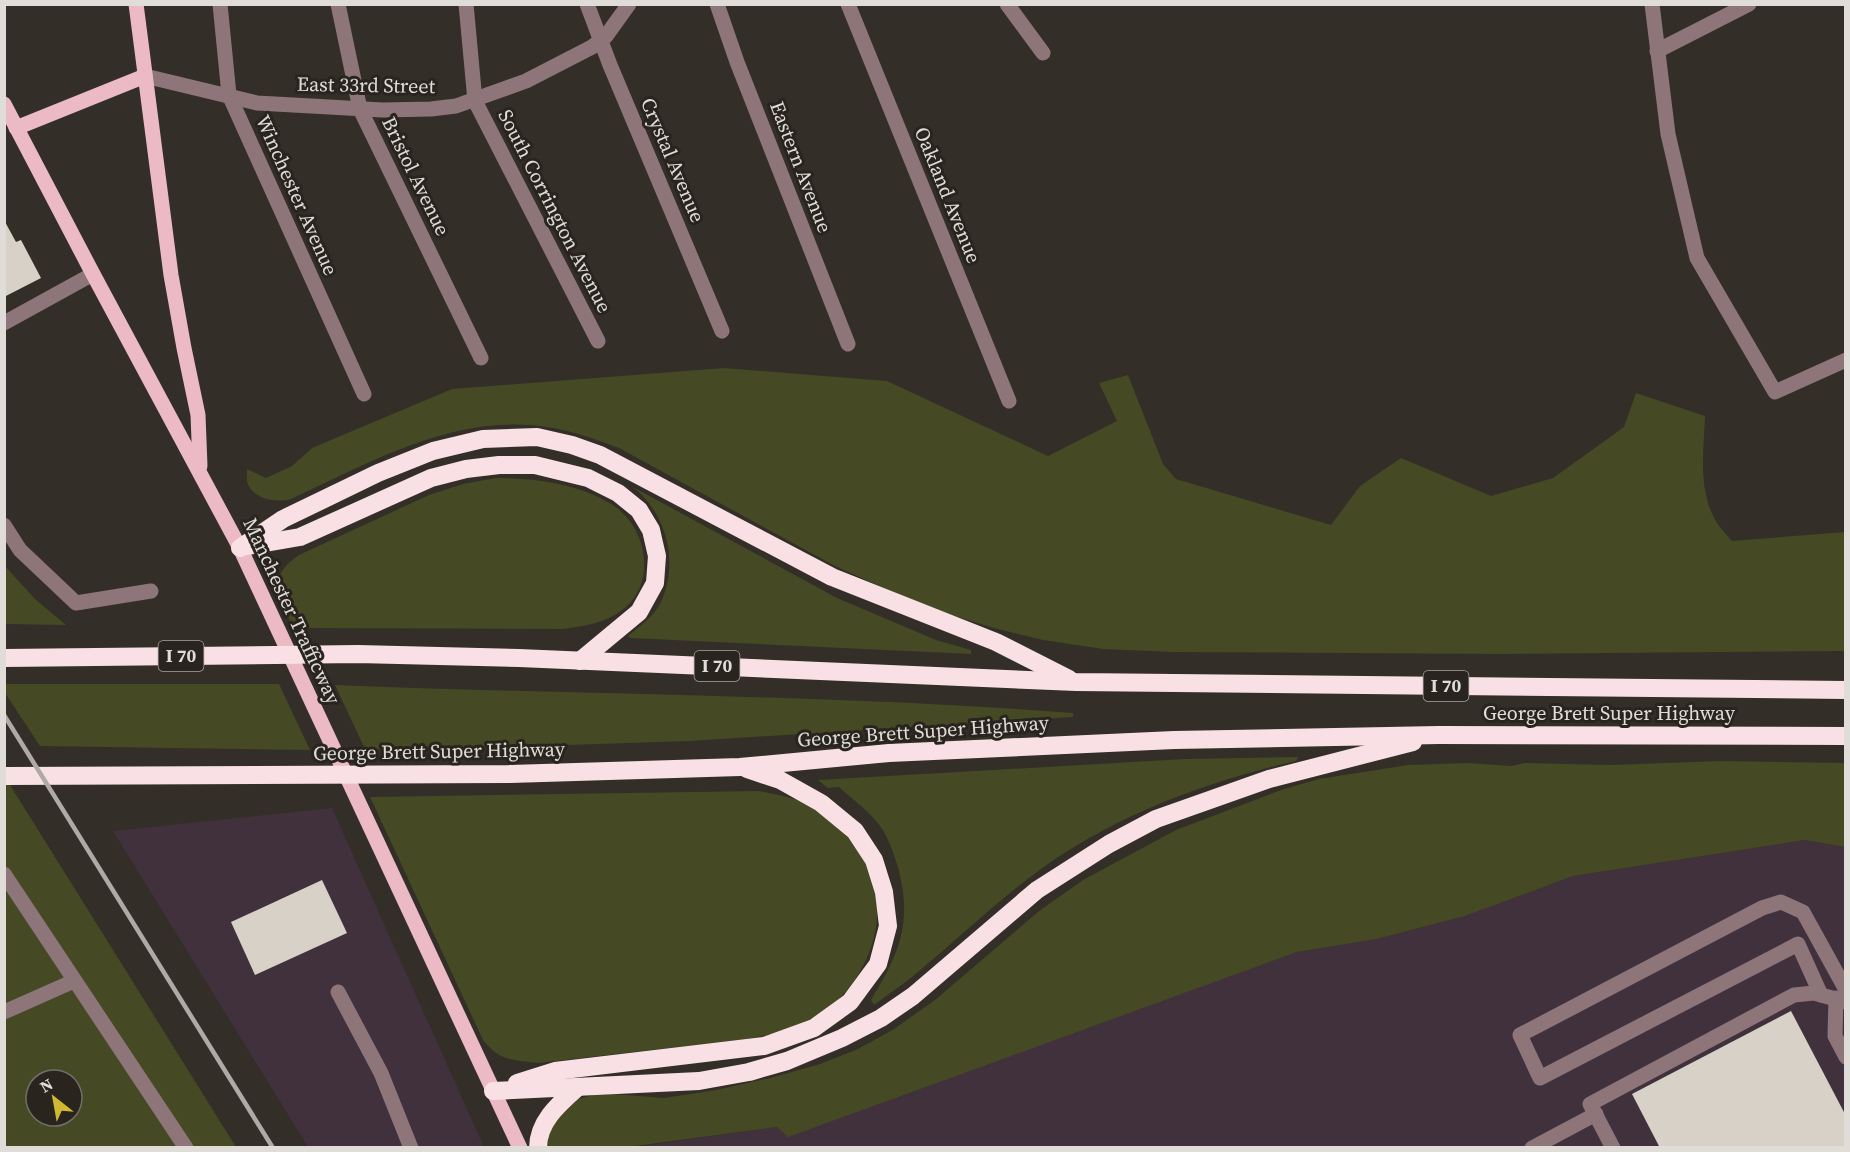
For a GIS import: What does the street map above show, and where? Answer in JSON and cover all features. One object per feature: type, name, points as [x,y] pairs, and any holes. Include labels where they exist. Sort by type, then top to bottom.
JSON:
[{"type":"highway","points":[[240,548],[283,519],[433,451],[483,439],[537,437],[572,445],[600,455],[832,577],[996,642],[1076,682]]},
{"type":"highway","points":[[240,548],[300,537],[431,478],[466,469],[499,465],[535,465],[588,478],[618,493],[639,510],[651,530],[657,556],[655,584],[639,612],[580,662]]},
{"type":"highway","name":"George Brett Super Highway","points":[[4,658],[358,654],[519,658],[1076,682],[1845,690]]},
{"type":"highway","points":[[1815,690],[1845,682]]},
{"type":"highway","points":[[493,1091],[699,1081],[749,1072],[787,1061],[842,1038],[881,1018],[913,996],[1037,890],[1109,844],[1156,819],[1269,779],[1439,735]]},
{"type":"highway","name":"George Brett Super Highway","points":[[4,777],[510,774],[740,767],[889,753],[1174,740],[1439,735],[1845,736]]},
{"type":"highway","points":[[493,1091],[555,1071],[764,1046],[814,1028],[850,1002],[878,964],[888,926],[884,892],[874,860],[855,831],[820,803],[780,780],[740,767]]},
{"type":"highway","points":[[538,1148],[538,1138],[554,1108],[578,1086]]},
{"type":"main road","points":[[136,4],[171,275],[198,415],[200,469]]},
{"type":"main road","points":[[16,128],[145,76]]},
{"type":"main road","name":"Manchester Trafficway","points":[[4,104],[240,548],[520,1148]]},
{"type":"street","name":"Winchester Avenue","points":[[220,4],[229,95],[364,394]]},
{"type":"street","name":"Bristol Avenue","points":[[338,4],[360,109],[481,357]]},
{"type":"street","points":[[466,4],[475,101]]},
{"type":"street","name":"Crystal Avenue","points":[[587,4],[722,332]]},
{"type":"street","name":"East 33rd Street","points":[[145,76],[256,103],[360,109],[431,110],[475,101],[569,61],[601,40],[616,24],[629,4]]},
{"type":"street","name":"Eastern Avenue","points":[[717,4],[736,62],[848,344]]},
{"type":"street","name":"Oakland Avenue","points":[[848,4],[1009,401]]},
{"type":"street","points":[[1007,4],[1043,53]]},
{"type":"street","points":[[1652,4],[1668,134],[1698,258],[1775,392],[1845,360]]},
{"type":"street","points":[[1657,51],[1749,4]]},
{"type":"street","name":"South Corrington Avenue","points":[[475,101],[598,341]]},
{"type":"street","points":[[4,323],[93,274]]},
{"type":"street","points":[[4,525],[20,550],[76,603],[151,591]]},
{"type":"street","points":[[4,874],[186,1148]]},
{"type":"street","points":[[1817,936],[1540,1078],[1520,1035],[1762,908],[1781,902],[1803,912],[1817,936],[1837,996],[1835,1036],[1845,1057]]},
{"type":"street","points":[[1798,944],[1837,996]]},
{"type":"street","points":[[4,1012],[74,981]]},
{"type":"street","points":[[338,992],[381,1073],[411,1148]]},
{"type":"street","points":[[1613,1148],[1590,1104],[1794,995],[1814,993],[1837,996]]},
{"type":"street","points":[[1532,1148],[1596,1114]]},
{"type":"shaded area","points":[[332,808],[484,1147],[308,1147],[113,831]]},
{"type":"shaded area","points":[[1805,840],[1845,847],[1845,1147],[628,1148],[777,1127],[1297,952],[1377,939],[1465,916],[1573,876]]},
{"type":"green space","points":[[724,368],[887,381],[1048,456],[1117,421],[1099,383],[1128,375],[1163,464],[1176,479],[1331,525],[1360,486],[1401,458],[1491,496],[1553,478],[1624,427],[1636,393],[1705,416],[1704,484],[1717,523],[1732,541],[1845,532],[1845,651],[1503,654],[1173,652],[1103,649],[1043,640],[945,613],[886,589],[833,565],[619,448],[553,428],[518,425],[484,427],[450,433],[385,455],[286,500],[261,497],[255,494],[247,482],[247,469],[266,478],[292,466],[312,448],[452,389]]},
{"type":"green space","points":[[495,478],[525,479],[570,487],[598,497],[623,513],[639,538],[644,567],[642,581],[636,595],[626,607],[604,620],[562,629],[294,628],[280,598],[278,581],[281,572],[299,555],[429,495],[463,484]]},
{"type":"green space","points":[[633,487],[837,598],[936,640],[971,650],[971,654],[630,638],[628,636],[650,617],[660,604],[669,573],[667,541],[662,525],[645,498]]},
{"type":"green space","points":[[4,565],[36,600],[66,625],[5,624]]},
{"type":"green space","points":[[5,684],[279,684],[310,750],[40,746],[5,693]]},
{"type":"green space","points":[[335,685],[796,698],[1073,713],[1073,717],[689,741],[413,750],[365,749]]},
{"type":"green space","points":[[1298,757],[1296,761],[1228,779],[1161,803],[1097,834],[1066,852],[1021,884],[902,985],[874,1005],[871,1000],[897,950],[904,919],[902,884],[891,847],[873,817],[839,787],[828,788],[818,780],[1185,759]]},
{"type":"green space","points":[[1721,761],[1845,763],[1845,847],[1805,840],[1573,876],[1465,916],[1377,939],[1297,952],[788,1137],[777,1127],[628,1147],[545,1148],[546,1140],[556,1118],[578,1099],[601,1093],[664,1098],[716,1090],[820,1064],[858,1049],[894,1029],[935,1000],[1039,911],[1083,880],[1176,830],[1284,789],[1319,779],[1408,765],[1469,763],[1511,766],[1525,763],[1610,765]]},
{"type":"green space","points":[[5,777],[236,1147],[5,1147]]},
{"type":"green space","points":[[759,791],[787,797],[815,808],[844,830],[863,855],[875,884],[877,914],[872,944],[859,973],[839,999],[812,1021],[779,1033],[746,1039],[538,1063],[501,1056],[483,1040],[370,797]]},
{"type":"building","points":[[4,220],[16,242],[21,240],[41,278],[4,297]]},
{"type":"building","points":[[322,880],[347,933],[255,975],[231,922]]},
{"type":"building","points":[[1791,1011],[1846,1116],[1846,1148],[1660,1148],[1632,1094]]},
{"type":"railway","points":[[4,715],[273,1148]]}]
